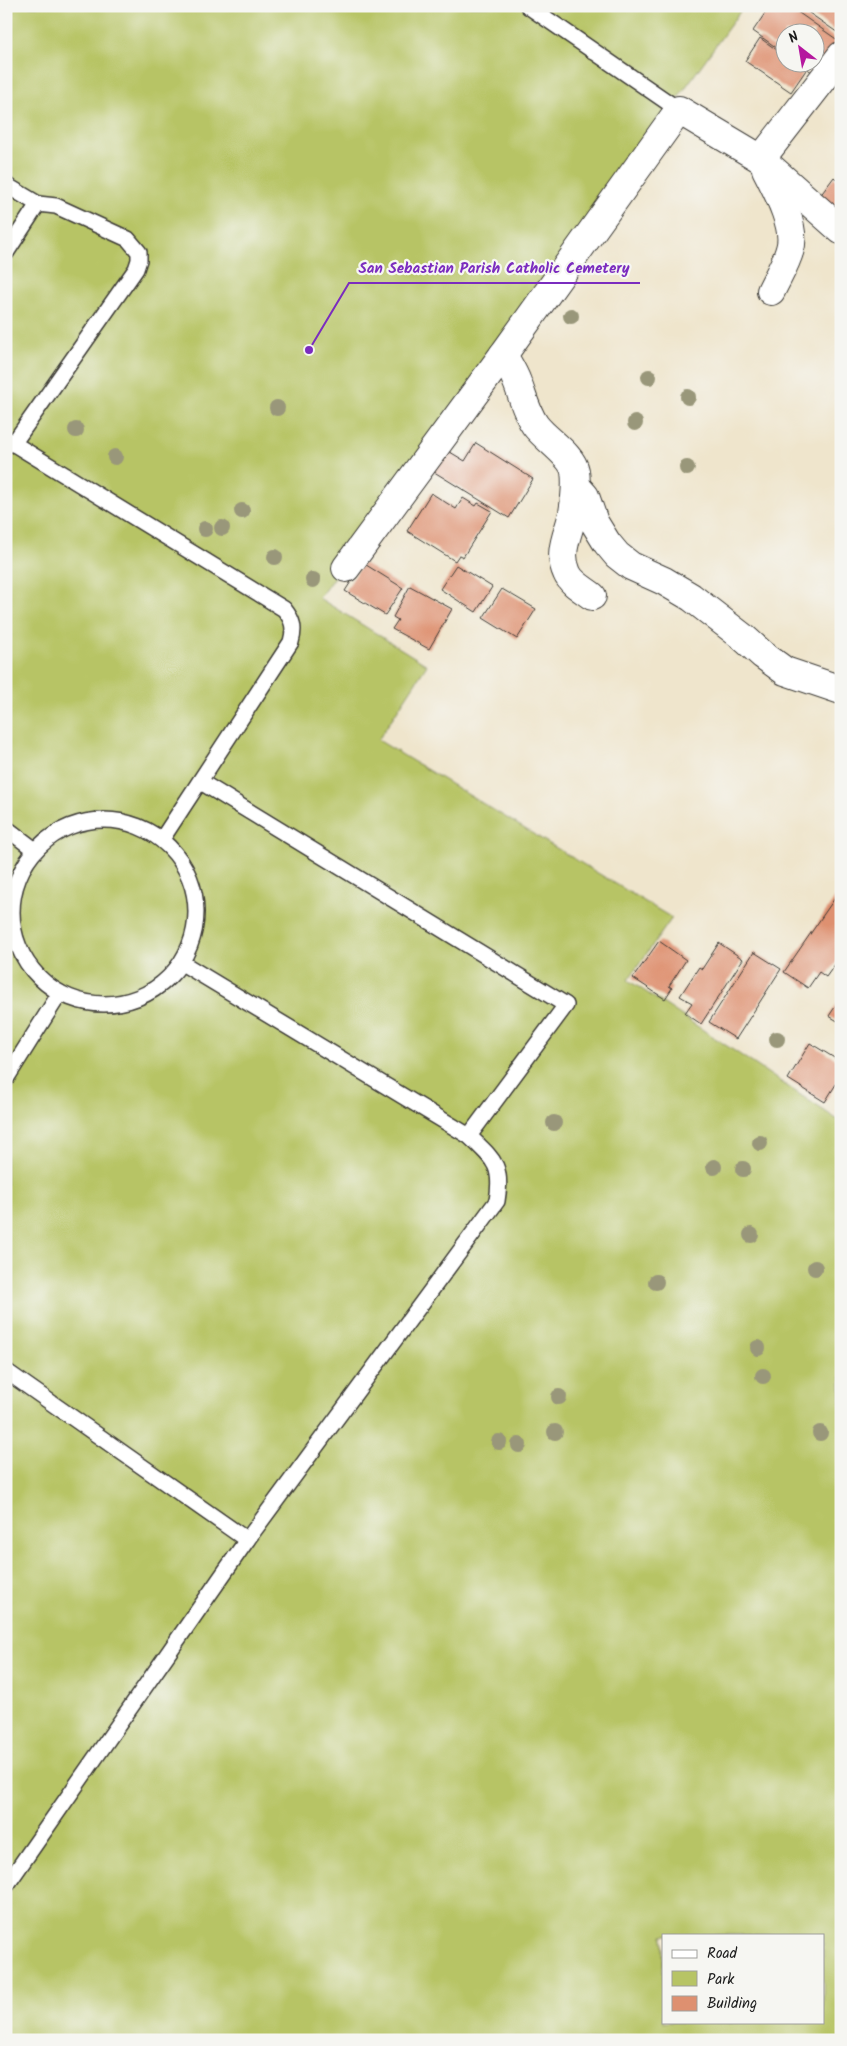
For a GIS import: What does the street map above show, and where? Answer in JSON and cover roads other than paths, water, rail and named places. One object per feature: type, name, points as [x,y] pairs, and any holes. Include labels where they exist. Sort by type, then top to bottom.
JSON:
[{"type":"street","points":[[761,159],[841,56]]},
{"type":"street","points":[[346,568],[503,355],[679,110],[761,159],[841,230]]},
{"type":"street","points":[[761,159],[780,197],[791,230],[791,248],[771,292]]},
{"type":"street","points":[[503,355],[517,381],[523,400],[534,423],[544,436],[568,458],[575,469],[576,486],[573,514],[564,546],[563,559],[567,574],[574,583],[592,596]]},
{"type":"street","points":[[576,486],[585,496],[594,522],[607,543],[631,566],[691,596],[785,671],[841,690]]},
{"type":"lane","points":[[528,6],[679,110]]},
{"type":"lane","points":[[6,185],[38,204],[56,206],[128,239],[139,252],[136,269],[10,442],[284,610],[291,618],[294,631],[291,642],[162,839]]},
{"type":"lane","points":[[6,253],[38,204]]},
{"type":"lane","points":[[201,782],[566,1005],[469,1136]]},
{"type":"lane","points":[[111,819],[138,825],[162,839],[182,859],[194,884],[198,911],[194,938],[182,963],[164,983],[140,998],[113,1004],[85,1003],[60,993],[38,977],[21,954],[13,928],[12,900],[20,873],[35,850],[57,832],[83,821],[111,819]]},
{"type":"lane","points":[[6,828],[35,850]]},
{"type":"lane","points":[[6,1886],[247,1540],[497,1201],[500,1182],[498,1168],[489,1155],[469,1136],[182,963]]},
{"type":"lane","points":[[6,1079],[60,993]]},
{"type":"lane","points":[[6,1371],[247,1540]]},
{"type":"place","name":"San Sebastian Parish Catholic Cemetery","points":[[309,350]]}]
